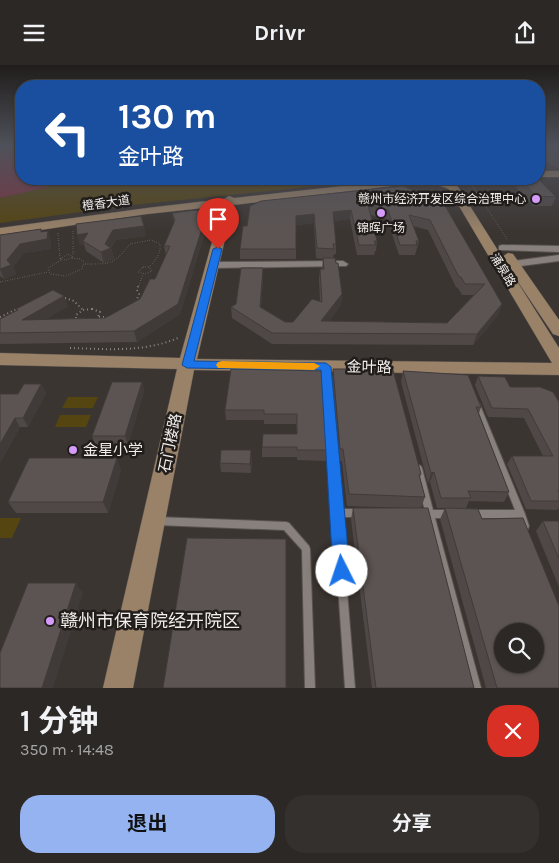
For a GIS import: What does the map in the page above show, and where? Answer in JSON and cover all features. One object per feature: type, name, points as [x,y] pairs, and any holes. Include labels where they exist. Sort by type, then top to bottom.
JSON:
[{"type":"main road","name":"橙香大道","points":[[0,230],[353,185]]},
{"type":"main road","name":"橙香大道","points":[[0,230],[58,225],[229,200],[368,185]]},
{"type":"main road","name":"涌泉路","points":[[455,185],[559,361]]},
{"type":"main road","name":"涌泉路","points":[[459,185],[508,248],[513,264],[559,331]]},
{"type":"main road","name":"石门楼路","points":[[118,688],[187,365],[229,200]]},
{"type":"main road","name":"金叶路","points":[[0,359],[326,367],[393,372],[464,374],[559,369]]},
{"type":"street","points":[[508,248],[559,249]]},
{"type":"street","points":[[513,264],[559,258]]},
{"type":"street","points":[[214,265],[343,265]]},
{"type":"lane","points":[[326,367],[350,688]]},
{"type":"lane","points":[[473,396],[528,531]]},
{"type":"lane","points":[[416,459],[426,514],[476,688]]},
{"type":"lane","points":[[337,513],[365,513]]},
{"type":"lane","points":[[426,514],[521,514]]},
{"type":"lane","points":[[154,521],[286,526],[306,549],[310,688]]},
{"type":"path","points":[[470,185],[508,248]]},
{"type":"path","points":[[72,257],[73,222]]},
{"type":"path","points":[[58,225],[60,259]]},
{"type":"path","points":[[48,272],[50,265],[64,255],[71,254],[72,257],[80,259],[85,264],[105,263],[121,257],[125,247],[130,244],[150,240],[160,245],[160,255],[149,267],[139,269],[138,272],[143,274],[152,271],[149,267]]},
{"type":"path","points":[[60,259],[72,257]]},
{"type":"path","points":[[0,281],[48,272],[57,276],[71,275],[82,269],[85,264]]},
{"type":"path","points":[[135,304],[138,300],[137,290],[143,274]]},
{"type":"path","points":[[60,298],[74,301],[83,310]]},
{"type":"path","points":[[0,317],[18,308]]},
{"type":"path","points":[[99,317],[100,312],[96,309],[83,310],[75,318],[79,322],[90,322],[99,317],[112,316]]},
{"type":"path","points":[[68,348],[147,347],[168,343],[182,336]]},
{"type":"shaded area","points":[[0,175],[15,175],[15,185],[57,185],[0,198]]},
{"type":"shaded area","points":[[57,185],[326,185],[132,205],[0,223],[0,198]]},
{"type":"shaded area","points":[[68,397],[98,397],[93,408],[62,408]]},
{"type":"shaded area","points":[[60,415],[91,415],[86,427],[55,427]]},
{"type":"shaded area","points":[[0,518],[21,518],[12,538],[0,538]]},
{"type":"building","points":[[526,185],[544,185],[556,197],[536,196]]},
{"type":"building","points":[[403,186],[444,204],[502,304],[477,334],[272,333],[231,307],[236,304],[241,268],[263,268],[260,307],[285,322],[293,322],[312,299],[322,302],[320,269],[324,269],[323,258],[335,258],[336,263],[338,263],[342,294],[321,321],[447,323],[485,284],[465,284],[461,277],[459,277],[430,220],[409,215],[419,241],[416,241],[417,245],[400,245],[388,210],[368,205],[377,241],[374,241],[376,245],[359,245],[351,210],[333,212],[336,244],[333,244],[334,249],[317,248],[314,214],[296,216],[296,249],[240,249],[243,226],[247,226],[250,206],[261,201]]},
{"type":"building","points":[[196,210],[207,213],[178,304],[134,331],[0,333],[0,319],[53,290],[64,296],[22,320],[105,318],[140,299],[150,279],[155,279],[170,246],[164,246],[175,220],[172,213]]},
{"type":"building","points":[[141,216],[144,226],[113,230],[105,244],[111,248],[101,252],[83,241],[88,233],[77,235],[76,224]]},
{"type":"building","points":[[41,229],[41,232],[48,231],[47,239],[20,244],[7,260],[11,265],[0,269],[0,235]]},
{"type":"building","points":[[231,369],[323,371],[329,450],[297,450],[297,447],[262,447],[263,434],[297,434],[297,414],[264,414],[264,410],[225,410]]},
{"type":"building","points":[[333,369],[393,370],[421,474],[419,475],[425,497],[349,494],[343,449],[340,449]]},
{"type":"building","points":[[403,371],[468,375],[481,407],[476,407],[509,492],[468,491],[471,498],[441,498],[434,472],[431,473]]},
{"type":"building","points":[[478,376],[505,377],[510,387],[540,387],[553,392],[559,402],[559,501],[531,501],[512,456],[553,456],[528,409],[492,408]]},
{"type":"building","points":[[112,382],[142,382],[125,436],[92,436]]},
{"type":"building","points":[[24,384],[41,384],[23,418],[15,418],[0,444],[0,394],[18,394]]},
{"type":"building","points":[[221,450],[251,450],[250,464],[220,463]]},
{"type":"building","points":[[29,458],[117,458],[103,502],[8,502]]},
{"type":"building","points":[[353,508],[428,508],[474,688],[376,688]]},
{"type":"building","points":[[445,508],[478,509],[482,519],[523,518],[559,606],[559,688],[497,688]]},
{"type":"building","points":[[543,521],[559,521],[559,559]]},
{"type":"building","points":[[187,538],[286,539],[286,688],[163,688]]},
{"type":"building","points":[[28,583],[76,583],[42,688],[0,688],[0,653]]},
{"type":"slow traffic","points":[[222,365],[314,366]]},
{"type":"place","name":"赣州市经济开发区综合治理中心","points":[[536,199]]},
{"type":"place","name":"锦晖广场","points":[[381,213]]},
{"type":"place","name":"金星小学","points":[[73,450]]},
{"type":"place","name":"赣州市保育院经开院区","points":[[50,621]]},
{"type":"route","points":[[218,249],[187,365],[326,367],[342,571]]}]
